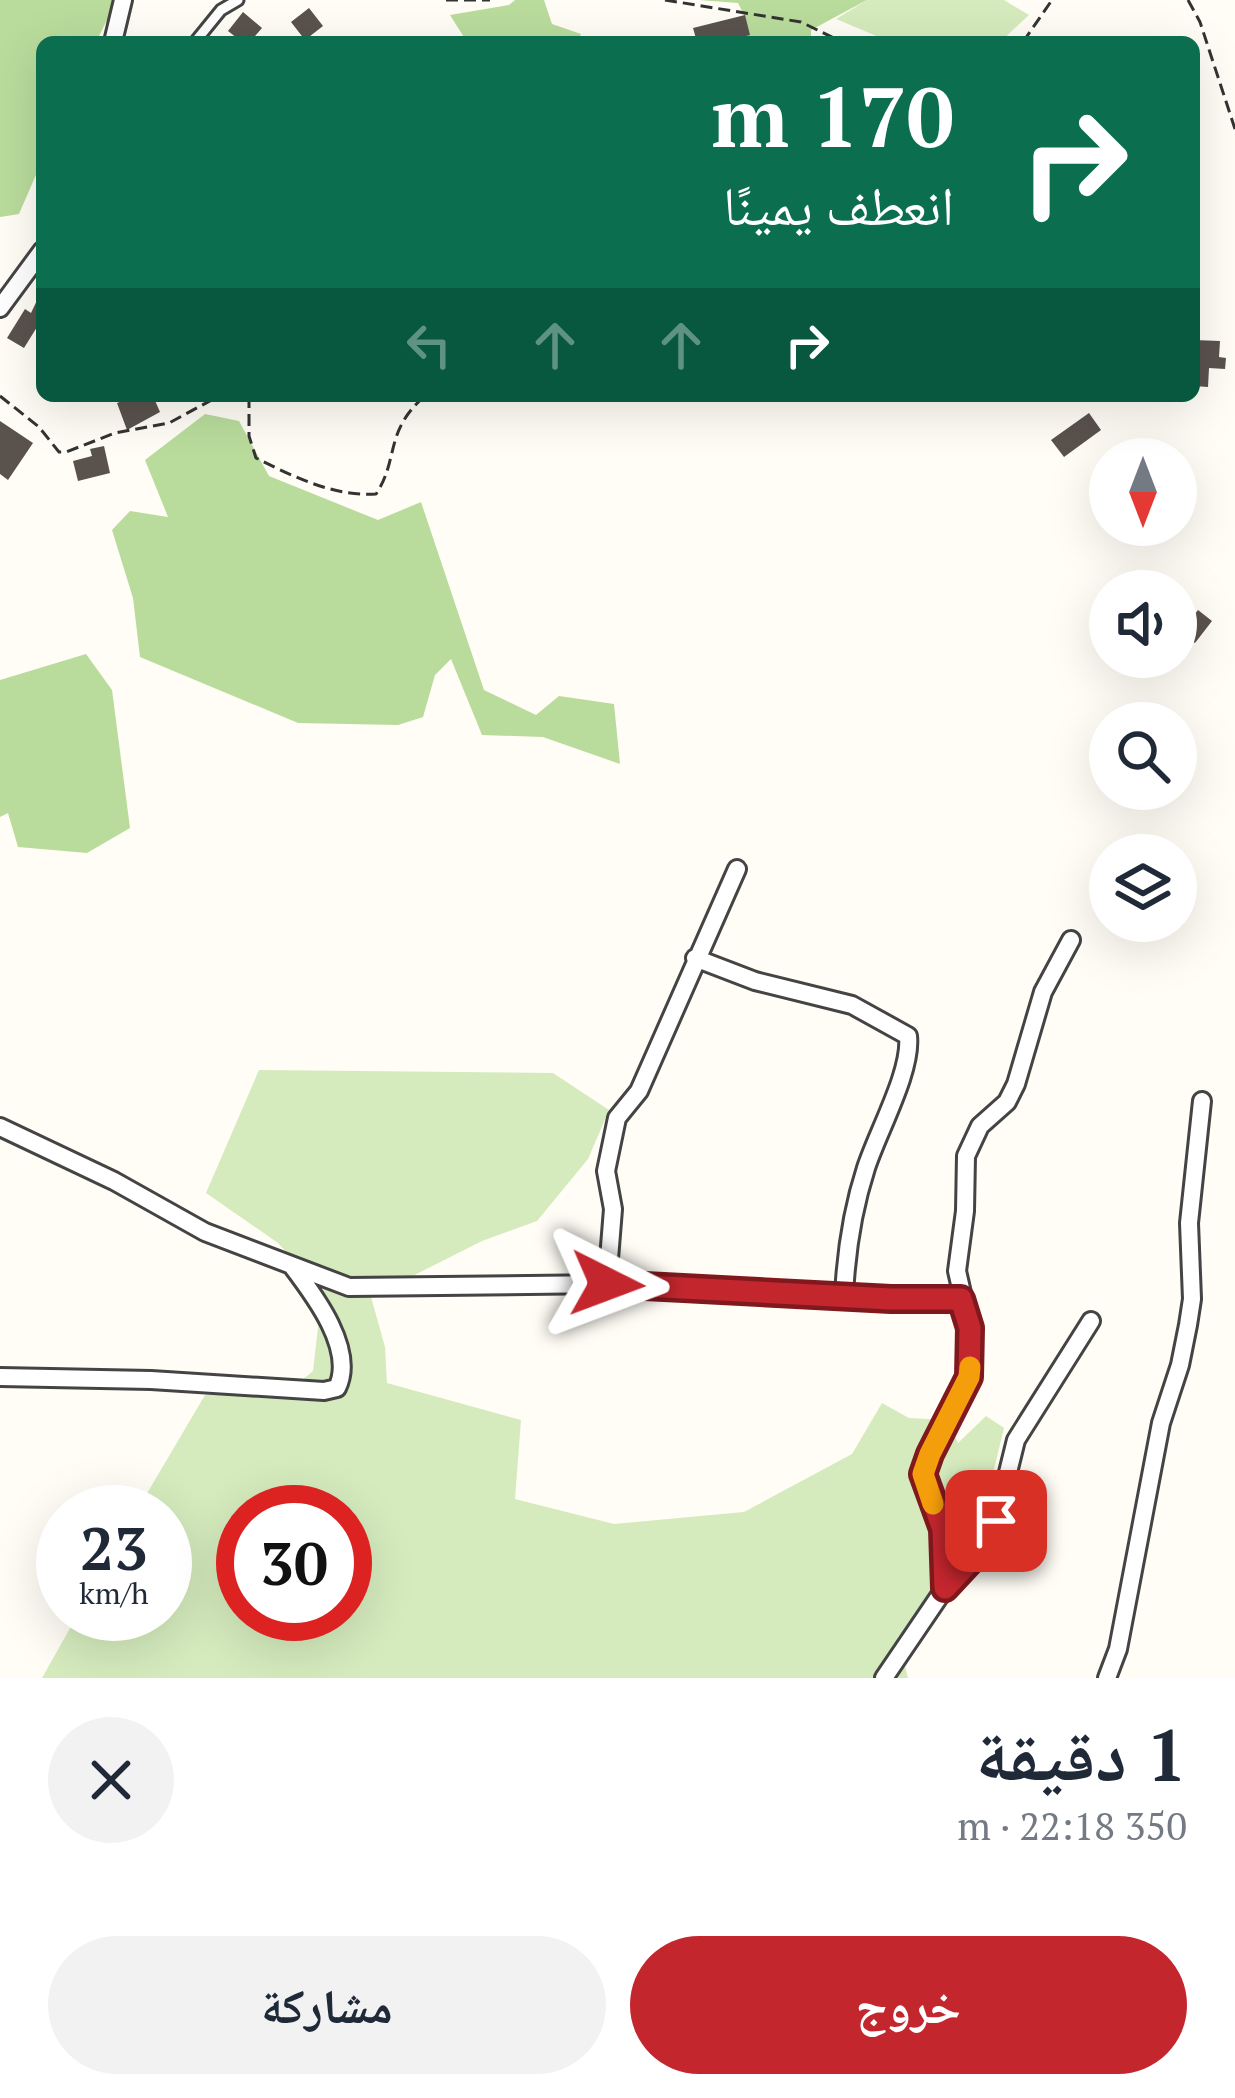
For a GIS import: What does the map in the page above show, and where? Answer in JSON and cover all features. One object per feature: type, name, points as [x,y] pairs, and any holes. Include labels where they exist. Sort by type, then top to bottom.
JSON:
[{"type":"street","points":[[114,36],[123,0]]},
{"type":"street","points":[[0,308],[36,259]]},
{"type":"street","points":[[607,1284],[613,1209],[606,1171],[617,1118],[639,1091],[737,869]]},
{"type":"street","points":[[945,1588],[943,1529],[923,1474],[969,1377],[970,1328],[958,1271],[966,1156],[980,1126],[1006,1102],[1016,1084],[1043,992],[1071,940]]},
{"type":"street","points":[[695,958],[755,981],[852,1005],[908,1036],[904,1072],[864,1175],[845,1266],[844,1296]]},
{"type":"street","points":[[1107,1678],[1118,1649],[1161,1423],[1188,1325],[1192,1299],[1189,1223],[1202,1101]]},
{"type":"street","points":[[0,1127],[114,1181],[205,1232],[349,1287],[607,1284],[961,1299]]},
{"type":"street","points":[[0,1377],[337,1388],[342,1378],[334,1333],[292,1266]]},
{"type":"street","points":[[884,1678],[945,1588],[984,1546],[996,1521],[1016,1440],[1091,1321]]},
{"type":"lane","points":[[200,36],[221,10],[238,0]]},
{"type":"path","points":[[446,0],[490,0]]},
{"type":"path","points":[[665,0],[778,17],[829,36]]},
{"type":"path","points":[[1027,36],[1052,0]]},
{"type":"path","points":[[1188,0],[1200,22],[1235,129]]},
{"type":"path","points":[[0,396],[39,428],[59,452],[169,422],[207,402]]},
{"type":"path","points":[[249,402],[249,436],[256,458],[315,484],[360,495],[376,494],[396,433],[419,402]]},
{"type":"green space","points":[[0,0],[117,0],[99,36],[36,36],[36,175],[19,214],[0,217]]},
{"type":"green space","points":[[515,0],[544,0],[552,24],[581,34],[463,36],[450,15]]},
{"type":"green space","points":[[699,0],[867,0],[811,30],[811,36],[747,36],[738,3]]},
{"type":"green space","points":[[867,0],[1004,0],[1029,15],[1006,36],[877,36],[836,19]]},
{"type":"green space","points":[[205,414],[239,421],[269,476],[378,520],[421,502],[484,690],[536,715],[559,696],[614,704],[620,764],[543,737],[482,735],[451,659],[435,675],[423,717],[398,725],[298,723],[140,657],[133,598],[112,530],[130,511],[168,517],[145,460]]},
{"type":"green space","points":[[86,654],[112,690],[130,828],[87,853],[18,847],[8,813],[0,817],[0,680]]},
{"type":"green space","points":[[259,1070],[553,1073],[609,1110],[588,1159],[537,1221],[482,1241],[371,1297],[385,1347],[387,1383],[521,1420],[515,1499],[614,1524],[744,1512],[852,1454],[882,1403],[909,1418],[947,1420],[958,1443],[986,1416],[1004,1428],[976,1543],[898,1637],[908,1678],[42,1678],[63,1641],[192,1641],[192,1485],[152,1485],[205,1395],[286,1394],[313,1371],[322,1292],[278,1243],[206,1193]]},
{"type":"building","points":[[309,8],[323,26],[302,36],[291,22]]},
{"type":"building","points":[[243,12],[262,28],[255,36],[234,36],[228,31]]},
{"type":"building","points":[[745,15],[750,35],[695,36],[693,28]]},
{"type":"building","points":[[36,303],[36,329],[24,348],[7,338],[25,309],[31,313]]},
{"type":"building","points":[[1200,340],[1220,341],[1219,357],[1226,358],[1225,369],[1209,368],[1208,387],[1200,386]]},
{"type":"building","points":[[156,402],[160,412],[127,430],[117,403]]},
{"type":"building","points":[[1089,413],[1101,430],[1064,457],[1051,440]]},
{"type":"building","points":[[0,421],[33,443],[8,480],[0,474]]},
{"type":"building","points":[[104,446],[110,473],[78,481],[73,461],[92,456],[90,449]]},
{"type":"building","points":[[1197,611],[1212,621],[1197,640]]},
{"type":"slow traffic","points":[[933,1504],[923,1474],[970,1367]]},
{"type":"route","points":[[607,1284],[961,1299],[970,1328],[969,1377],[923,1474],[943,1529],[945,1588],[976,1557],[996,1521]]}]
